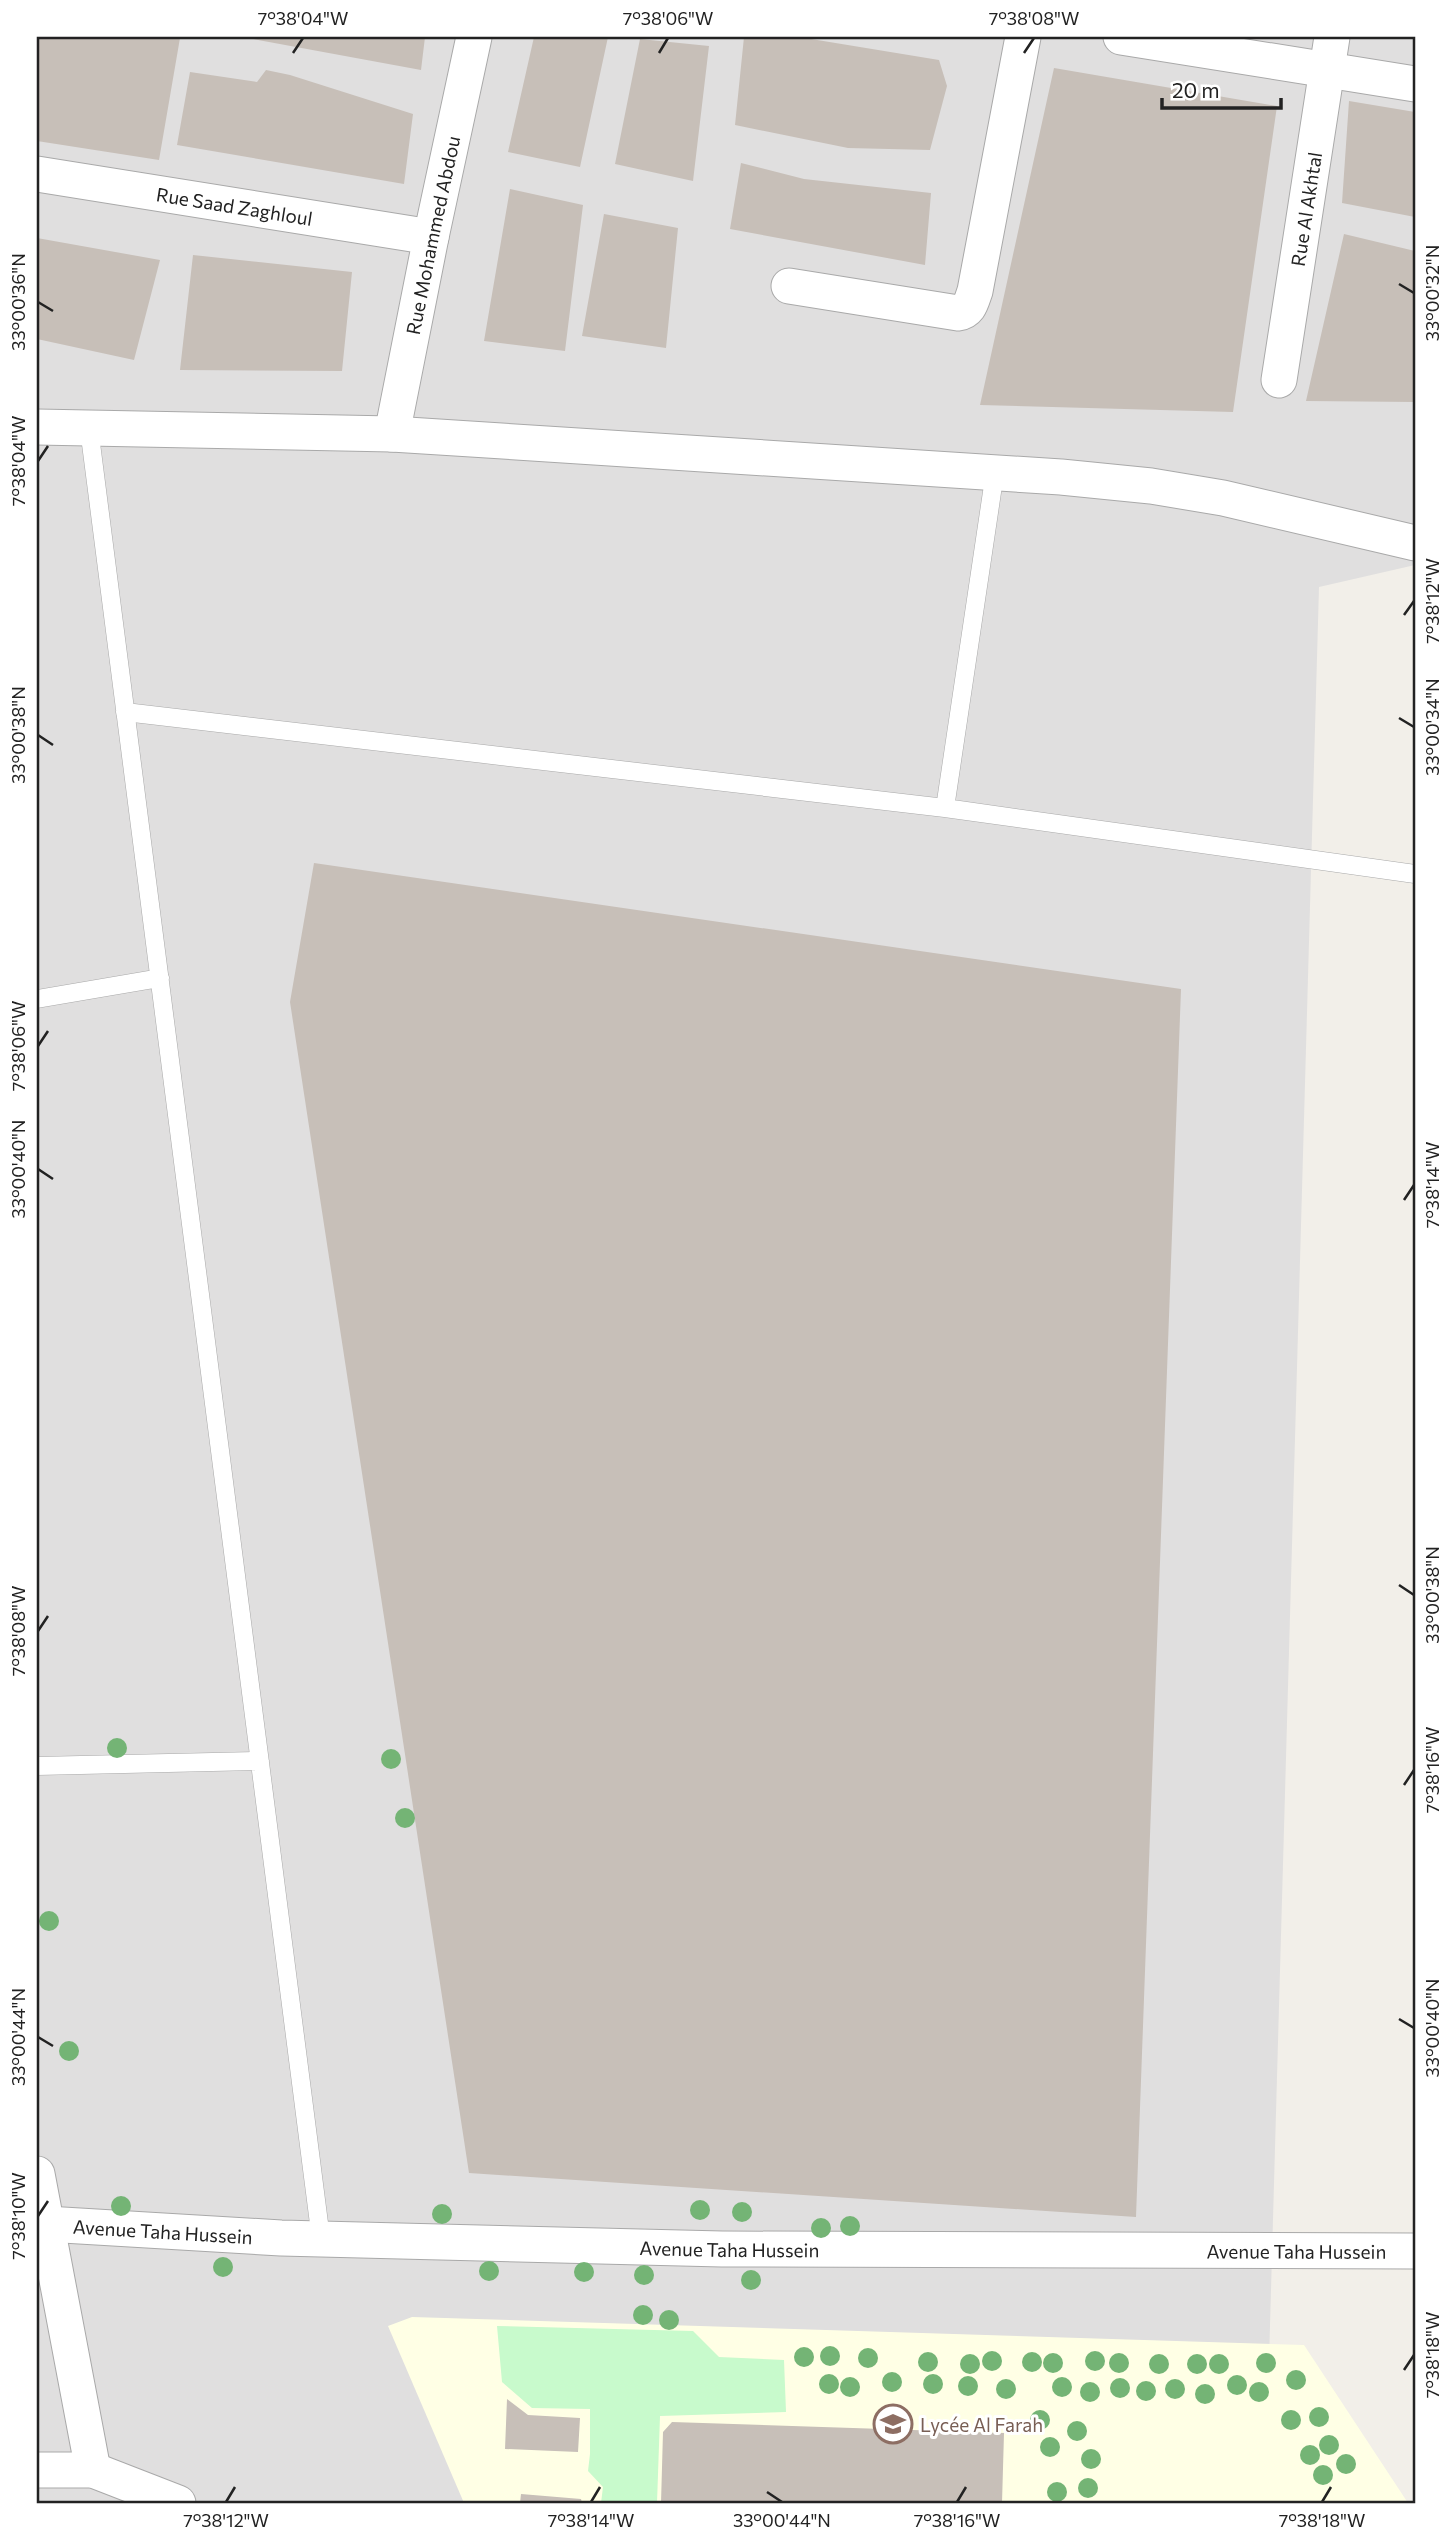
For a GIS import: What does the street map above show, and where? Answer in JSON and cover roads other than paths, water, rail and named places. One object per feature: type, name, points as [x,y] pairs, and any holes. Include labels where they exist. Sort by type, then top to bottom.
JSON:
[{"type":"street","name":"Rue Mohammed Abdou","points":[[392,434],[430,237],[474,37]]},
{"type":"street","points":[[789,286],[965,312],[975,291],[1023,37]]},
{"type":"street","points":[[1121,37],[1329,53],[1415,84]]},
{"type":"street","name":"Rue Al Akhtal","points":[[1279,380],[1329,53]]},
{"type":"street","name":"Rue Saad Zaghloul","points":[[37,174],[430,237]]},
{"type":"street","points":[[37,427],[392,434],[995,472],[1151,486],[1223,498],[1415,543]]},
{"type":"street","name":"Avenue Taha Hussein","points":[[37,2175],[93,2470]]},
{"type":"street","name":"Avenue Taha Hussein","points":[[46,2224],[321,2239],[736,2249],[1415,2251]]},
{"type":"street","points":[[37,2470],[93,2470],[178,2503]]},
{"type":"lane","points":[[89,428],[321,2239]]},
{"type":"lane","points":[[945,808],[995,472]]},
{"type":"lane","points":[[125,712],[945,808],[1415,874]]},
{"type":"lane","points":[[37,999],[160,978]]},
{"type":"lane","points":[[37,1766],[260,1761]]},
{"type":"place","name":"Lycée Al Farah","points":[[893,2424]]}]
